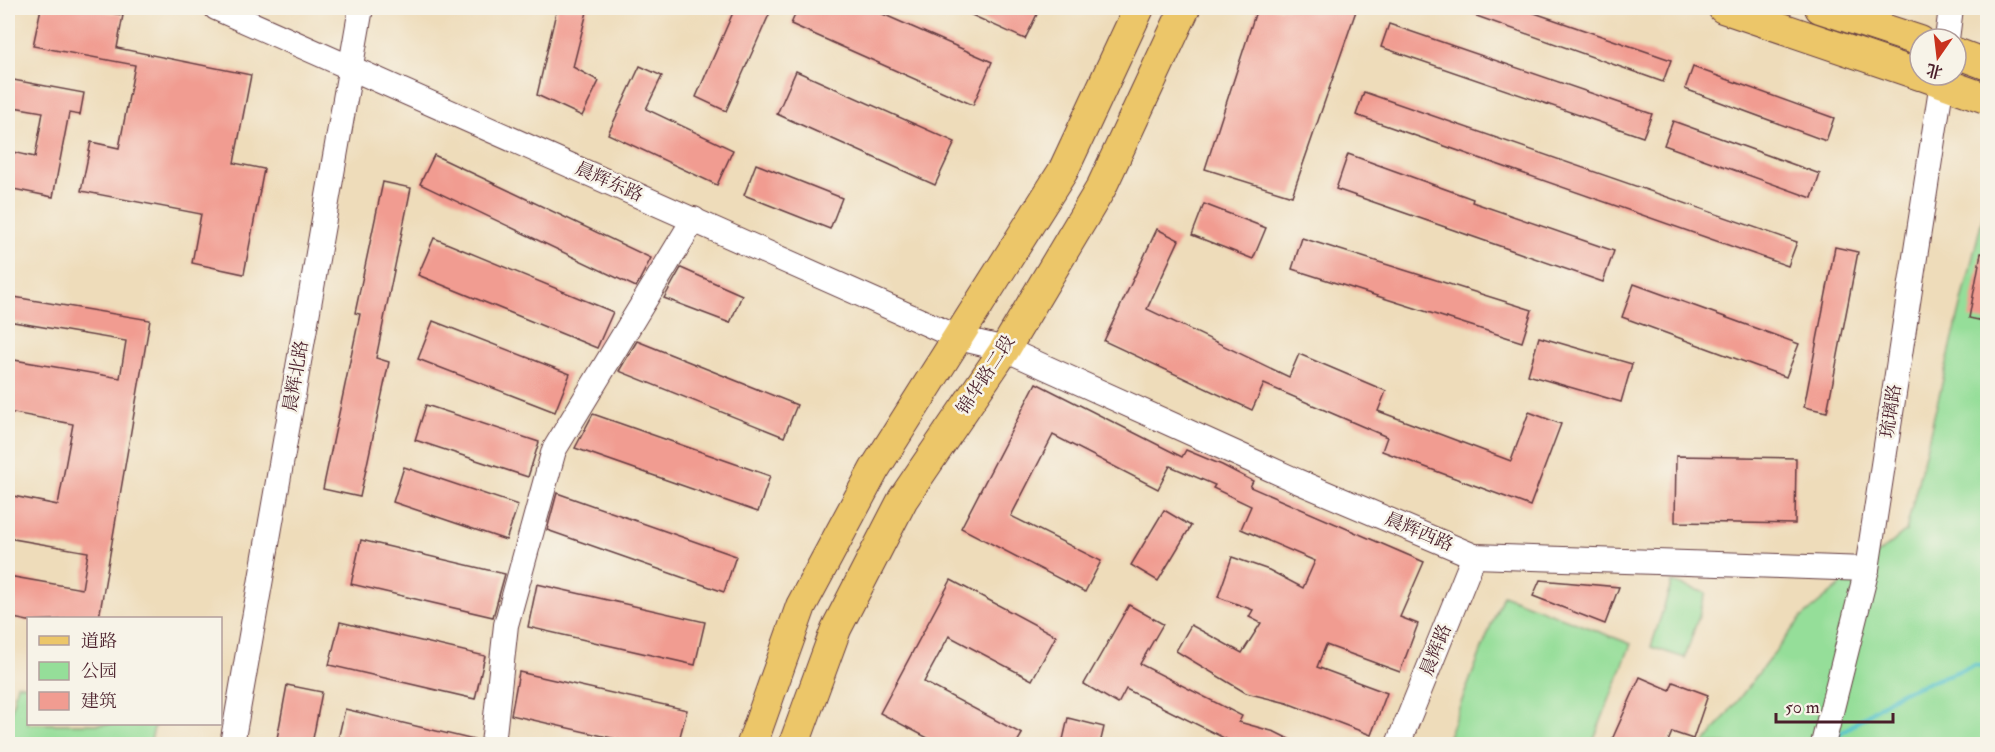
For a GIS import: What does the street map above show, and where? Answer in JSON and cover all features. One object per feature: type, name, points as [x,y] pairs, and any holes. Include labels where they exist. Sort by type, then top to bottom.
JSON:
[{"type":"main road","points":[[752,744],[801,606],[874,470],[1063,171],[1139,8]]},
{"type":"main road","name":"锦华路二段","points":[[794,744],[836,629],[903,499],[1005,349],[1101,188],[1185,8]]},
{"type":"main road","points":[[1723,8],[1908,69]]},
{"type":"main road","points":[[1820,8],[1908,37]]},
{"type":"main road","points":[[1968,57],[1988,64]]},
{"type":"main road","points":[[1957,87],[1988,99]]},
{"type":"street","name":"晨辉东路","points":[[216,8],[959,338],[1005,349]]},
{"type":"street","name":"晨辉北路","points":[[232,744],[361,8]]},
{"type":"street","points":[[1949,27],[1951,8]]},
{"type":"street","name":"琉璃路","points":[[1823,744],[1867,569],[1930,87]]},
{"type":"street","points":[[493,744],[506,625],[554,450],[694,219]]},
{"type":"street","name":"晨辉西路","points":[[1005,349],[1297,481],[1474,556],[1867,569]]},
{"type":"street","name":"晨辉路","points":[[1398,744],[1474,556]]},
{"type":"green space","points":[[1987,199],[1987,744],[1704,744],[1801,618],[1906,531]]},
{"type":"green space","points":[[1672,582],[1706,593],[1685,658],[1651,647]]},
{"type":"green space","points":[[1503,595],[1631,644],[1592,744],[1445,744]]},
{"type":"green space","points":[[17,684],[27,686],[27,725],[155,725],[150,744],[8,744],[8,727]]},
{"type":"building","points":[[41,8],[84,8],[123,15],[117,48],[251,75],[234,163],[264,169],[244,274],[192,263],[201,214],[81,191],[91,142],[119,148],[135,65],[33,46]]},
{"type":"building","points":[[557,8],[588,8],[573,67],[599,81],[582,116],[537,95]]},
{"type":"building","points":[[735,8],[772,8],[726,111],[696,97]]},
{"type":"building","points":[[798,8],[869,8],[992,62],[973,105],[791,24]]},
{"type":"building","points":[[956,8],[1040,8],[1025,39]]},
{"type":"building","points":[[1257,8],[1357,8],[1292,196],[1205,169]]},
{"type":"building","points":[[1454,8],[1520,8],[1671,60],[1663,82]]},
{"type":"building","points":[[1389,24],[1652,114],[1643,137],[1381,47]]},
{"type":"building","points":[[640,66],[662,76],[646,109],[733,150],[717,185],[608,134]]},
{"type":"building","points":[[1693,67],[1834,118],[1826,141],[1685,89]]},
{"type":"building","points":[[796,71],[955,142],[935,185],[777,114]]},
{"type":"building","points":[[8,79],[84,93],[80,115],[69,113],[53,197],[8,188],[8,151],[35,157],[43,112],[8,106]]},
{"type":"building","points":[[1364,92],[1797,242],[1788,266],[1356,115]]},
{"type":"building","points":[[1673,121],[1820,174],[1812,198],[1664,145]]},
{"type":"building","points":[[1348,154],[1473,199],[1472,202],[1614,251],[1603,282],[1336,189]]},
{"type":"building","points":[[434,155],[651,258],[636,287],[420,184]]},
{"type":"building","points":[[756,164],[842,198],[830,229],[744,195]]},
{"type":"building","points":[[383,182],[411,188],[376,358],[389,362],[360,497],[323,489],[360,314],[355,313]]},
{"type":"building","points":[[1204,204],[1266,228],[1253,259],[1192,235]]},
{"type":"building","points":[[1157,229],[1179,240],[1147,309],[1289,377],[1299,354],[1386,391],[1378,411],[1511,461],[1529,412],[1561,424],[1530,506],[1382,451],[1387,437],[1264,384],[1252,410],[1104,341]]},
{"type":"building","points":[[434,238],[613,312],[597,348],[418,275]]},
{"type":"building","points":[[1302,238],[1532,310],[1522,342],[1292,269]]},
{"type":"building","points":[[1835,247],[1858,252],[1827,412],[1804,407]]},
{"type":"building","points":[[1981,253],[1988,254],[1988,322],[1969,318]]},
{"type":"building","points":[[681,268],[742,295],[730,323],[664,298]]},
{"type":"building","points":[[1634,284],[1799,344],[1786,377],[1622,317]]},
{"type":"building","points":[[8,296],[150,320],[99,617],[27,617],[27,621],[8,617],[8,576],[82,589],[88,552],[8,538],[8,495],[58,505],[73,424],[8,412],[8,359],[120,378],[126,341],[8,321]]},
{"type":"building","points":[[433,321],[570,374],[555,412],[418,359]]},
{"type":"building","points":[[1539,337],[1632,364],[1621,402],[1528,375]]},
{"type":"building","points":[[637,341],[797,405],[784,437],[619,371]]},
{"type":"building","points":[[1036,383],[1182,457],[1186,450],[1222,465],[1253,481],[1250,487],[1424,562],[1400,617],[1418,624],[1400,672],[1326,645],[1317,667],[1387,693],[1371,735],[1287,703],[1246,693],[1176,651],[1191,625],[1242,653],[1261,623],[1249,617],[1253,610],[1218,597],[1232,557],[1269,570],[1303,588],[1315,561],[1241,529],[1251,506],[1213,488],[1215,485],[1170,466],[1158,489],[1053,435],[1011,516],[1101,561],[1085,592],[961,528]]},
{"type":"building","points":[[426,405],[539,442],[528,477],[415,440]]},
{"type":"building","points":[[593,414],[770,476],[758,512],[575,448]]},
{"type":"building","points":[[1676,456],[1796,458],[1795,524],[1675,522]]},
{"type":"building","points":[[404,467],[518,505],[506,540],[393,502]]},
{"type":"building","points":[[557,493],[736,556],[724,592],[547,530]]},
{"type":"building","points":[[1164,510],[1191,526],[1158,581],[1131,565]]},
{"type":"building","points":[[361,540],[505,574],[493,617],[351,584]]},
{"type":"building","points":[[951,580],[1056,636],[1032,680],[949,636],[924,682],[1022,734],[1016,744],[939,744],[880,713]]},
{"type":"building","points":[[1540,580],[1619,587],[1605,624],[1533,596]]},
{"type":"building","points":[[537,584],[705,622],[695,665],[528,627]]},
{"type":"building","points":[[1129,605],[1163,624],[1140,664],[1242,716],[1239,722],[1275,732],[1299,744],[1236,744],[1126,689],[1118,704],[1084,684]]},
{"type":"building","points":[[340,622],[485,656],[475,699],[329,665]]},
{"type":"building","points":[[519,672],[687,710],[678,744],[638,744],[511,715]]},
{"type":"building","points":[[1640,677],[1670,690],[1673,682],[1708,695],[1693,739],[1672,732],[1667,744],[1610,744]]},
{"type":"building","points":[[287,685],[322,692],[312,744],[276,744]]},
{"type":"building","points":[[345,709],[474,740],[473,744],[337,744]]},
{"type":"building","points":[[1068,718],[1104,727],[1100,744],[1062,744]]},
{"type":"waterway","points":[[1833,739],[1897,694],[1975,665],[1988,666]]}]
